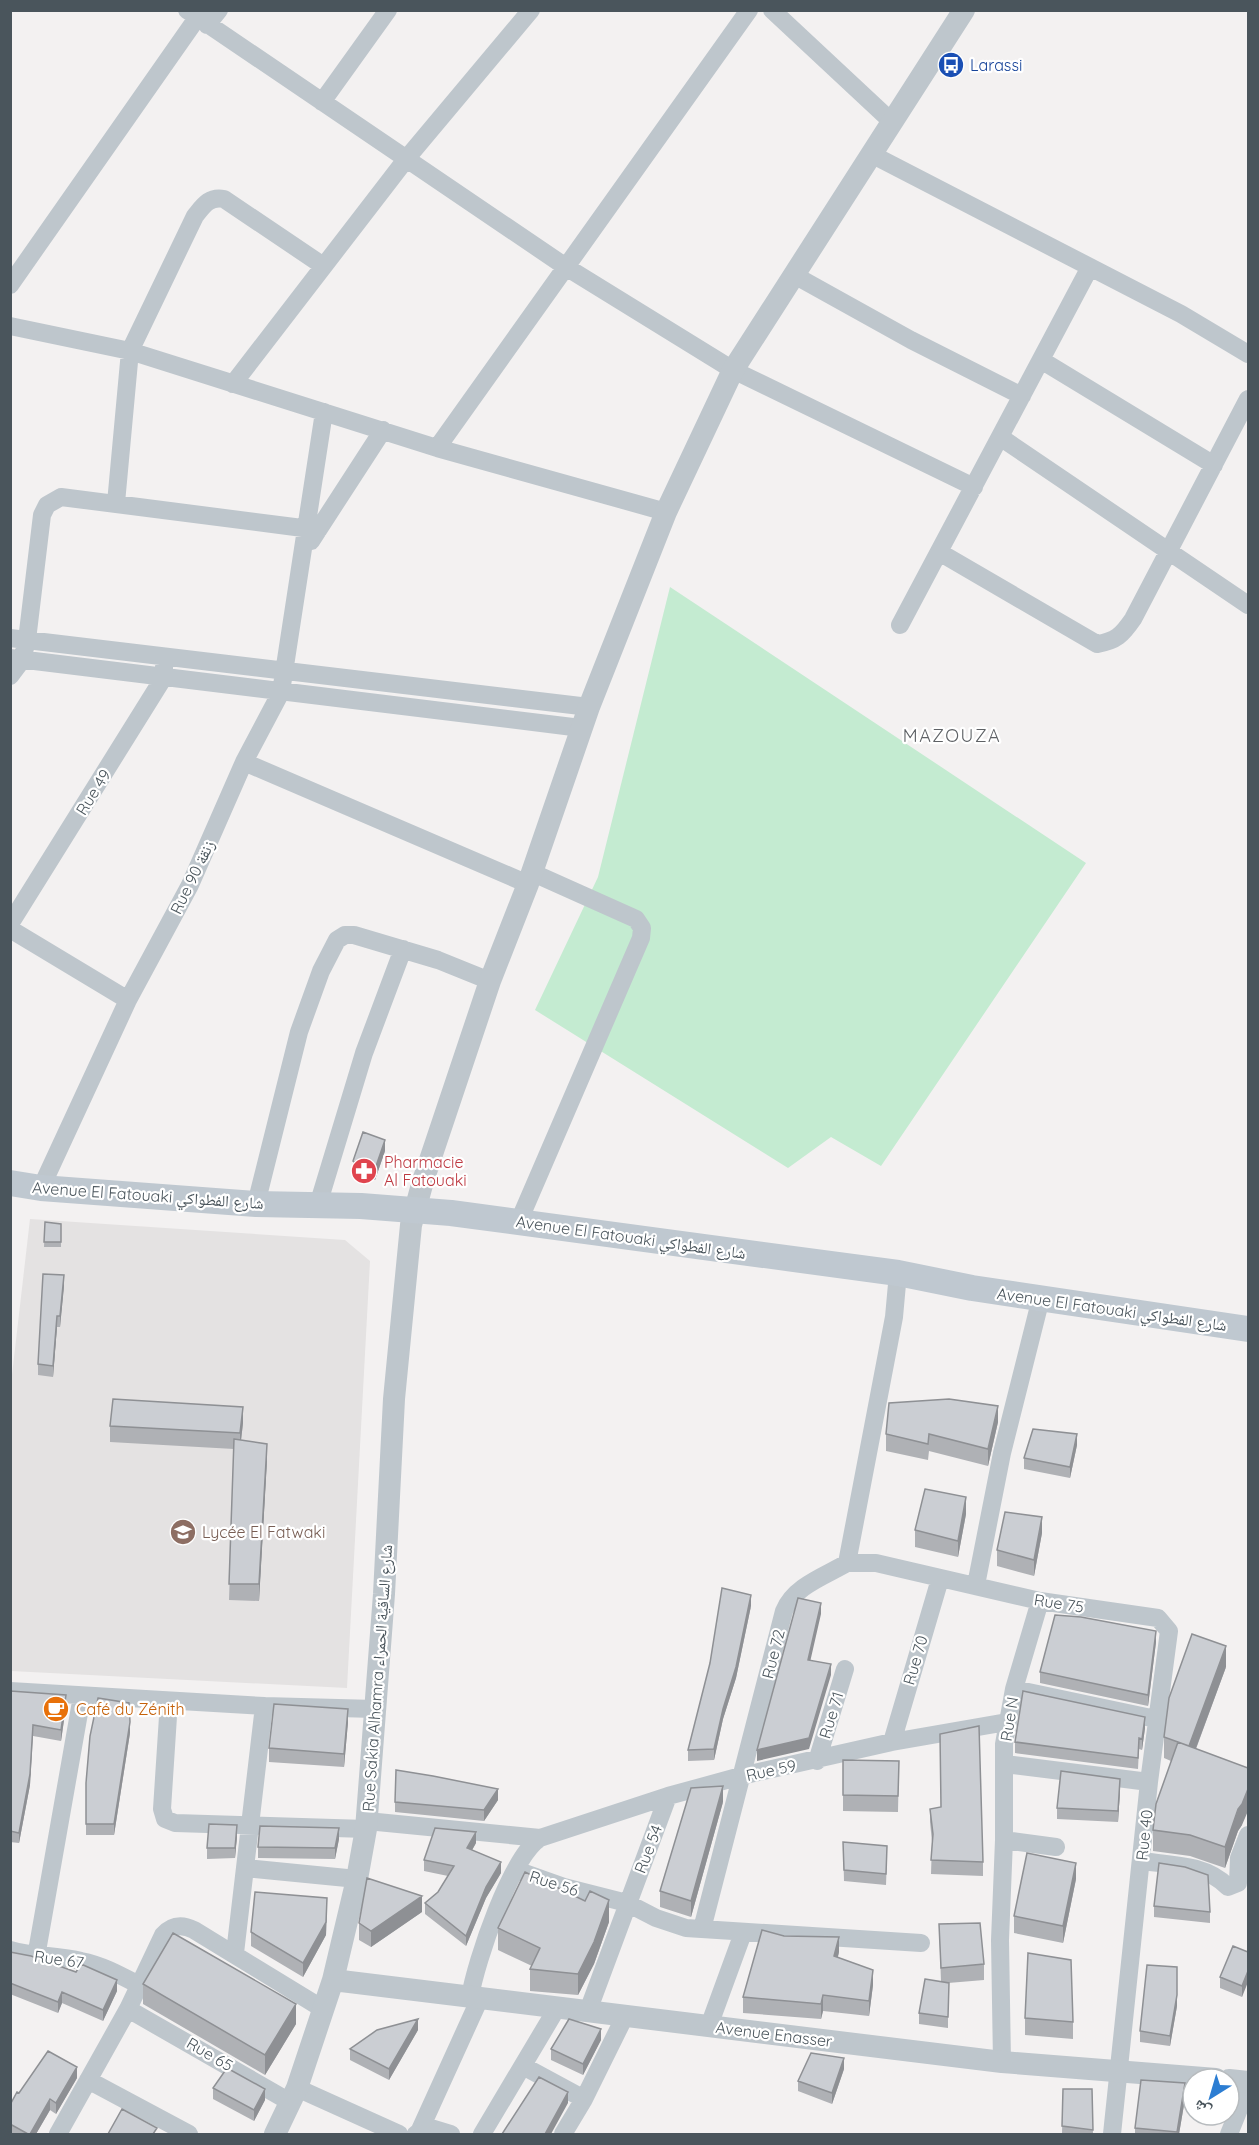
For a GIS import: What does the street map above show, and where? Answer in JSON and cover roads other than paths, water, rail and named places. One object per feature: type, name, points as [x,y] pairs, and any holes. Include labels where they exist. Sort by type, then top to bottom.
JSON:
[{"type":"main road","name":"Avenue El Fatouaki شارع الفطواكي","points":[[10,1183],[41,1188],[256,1204],[414,1209],[519,1221],[898,1273],[1041,1298],[1248,1329]]},
{"type":"street","points":[[322,102],[388,10]]},
{"type":"street","points":[[233,384],[322,265],[407,158],[531,10]]},
{"type":"street","points":[[437,447],[749,10]]},
{"type":"street","points":[[772,10],[892,122]]},
{"type":"street","name":"Rue Sakia Alhamra شارع الساقية الحمراء","points":[[275,2134],[293,2095],[333,1980],[357,1879],[367,1825],[384,1594],[394,1399],[414,1209],[490,981],[585,718],[666,512],[733,370],[964,10]]},
{"type":"street","points":[[10,285],[203,16],[322,102],[567,267],[733,370],[974,487]]},
{"type":"street","points":[[871,154],[1181,314],[1248,354]]},
{"type":"street","points":[[116,502],[130,351],[195,216],[212,199],[224,199],[322,265]]},
{"type":"street","points":[[900,625],[1090,267]]},
{"type":"street","points":[[794,274],[911,340],[1022,396]]},
{"type":"street","points":[[10,326],[130,351],[437,447],[666,512]]},
{"type":"street","points":[[1041,360],[1214,465]]},
{"type":"street","points":[[939,552],[1097,644],[1112,642],[1122,636],[1133,620],[1248,399]]},
{"type":"street","points":[[312,529],[324,412]]},
{"type":"street","points":[[312,529],[382,430]]},
{"type":"street","points":[[1000,437],[1248,605]]},
{"type":"street","points":[[10,676],[16,659],[42,515],[47,505],[61,498],[116,502],[312,529]]},
{"type":"street","name":"Rue 90 زنقة","points":[[41,1188],[128,1000],[190,885],[244,762],[280,692],[304,553],[312,529]]},
{"type":"street","points":[[19,639],[285,671],[585,718]]},
{"type":"street","name":"Rue 49","points":[[10,924],[164,677],[165,657]]},
{"type":"street","points":[[16,659],[280,692],[585,718]]},
{"type":"street","points":[[244,762],[636,919],[642,928],[641,938],[519,1221]]},
{"type":"street","points":[[10,929],[128,1000]]},
{"type":"street","points":[[256,1204],[299,1032],[333,944],[340,936],[354,935],[403,949],[490,981]]},
{"type":"street","points":[[318,1205],[364,1053],[403,949]]},
{"type":"street","points":[[847,1563],[894,1317],[898,1273]]},
{"type":"street","points":[[976,1585],[1002,1453],[1041,1298]]},
{"type":"street","name":"Rue 75","points":[[847,1563],[876,1563],[1040,1601],[1143,1615]]},
{"type":"street","name":"Rue 72","points":[[702,1929],[789,1598],[847,1563]]},
{"type":"street","name":"Rue 70","points":[[892,1742],[940,1579]]},
{"type":"street","name":"Rue N","points":[[1002,2062],[1000,1940],[1006,1722],[1040,1601]]},
{"type":"street","name":"Rue 40","points":[[1112,2134],[1156,1719],[1170,1642],[1169,1631],[1158,1618],[1143,1615]]},
{"type":"street","name":"Rue 71","points":[[817,1761],[845,1669]]},
{"type":"street","points":[[1014,1689],[1156,1719]]},
{"type":"street","points":[[10,1691],[375,1710]]},
{"type":"street","points":[[36,1957],[82,1696]]},
{"type":"street","points":[[169,1701],[162,1809],[165,1819],[175,1822],[367,1825],[540,1838]]},
{"type":"street","points":[[235,1953],[264,1706]]},
{"type":"street","name":"Rue 59","points":[[540,1838],[668,1796],[741,1776],[817,1761],[892,1742],[1006,1722]]},
{"type":"street","points":[[1005,1764],[1149,1782]]},
{"type":"street","name":"Rue 54","points":[[588,2011],[668,1796]]},
{"type":"street","points":[[1141,1861],[1205,1870],[1217,1876],[1227,1887],[1238,1883],[1239,1858],[1248,1835]]},
{"type":"street","points":[[418,2132],[475,1998],[475,1969],[489,1930],[526,1850],[540,1838]]},
{"type":"street","points":[[1004,1840],[1056,1847]]},
{"type":"street","points":[[245,1868],[357,1879]]},
{"type":"street","name":"Rue 56","points":[[516,1870],[564,1887],[627,1903],[675,1926],[742,1933],[921,1943]]},
{"type":"street","points":[[58,2134],[128,2009],[163,1935],[177,1926],[194,1930],[235,1953],[323,2009]]},
{"type":"street","points":[[710,2026],[742,1933]]},
{"type":"street","name":"Rue 67","points":[[10,1950],[36,1957],[81,1961],[102,1967],[138,1985]]},
{"type":"street","name":"Avenue Enasser","points":[[333,1980],[1002,2062],[1181,2076]]},
{"type":"street","points":[[482,2134],[557,2008]]},
{"type":"street","name":"Rue 65","points":[[128,2009],[293,2095],[399,2134]]},
{"type":"street","points":[[562,2134],[584,2099],[625,2016]]},
{"type":"street","points":[[523,2067],[584,2099]]},
{"type":"street","points":[[88,2079],[189,2134]]},
{"type":"street","points":[[1229,2134],[1248,2087]]},
{"type":"street","points":[[418,2132],[428,2127],[451,2134]]},
{"type":"place","name":"Larassi","points":[[951,65]]},
{"type":"place","name":"Pharmacie Al Fatouaki","points":[[364,1171]]},
{"type":"place","name":"Lycée El Fatwaki","points":[[183,1532]]},
{"type":"place","name":"Café du Zénith","points":[[56,1709]]},
{"type":"district","name":"MAZOUZA","points":[[952,735]]}]
